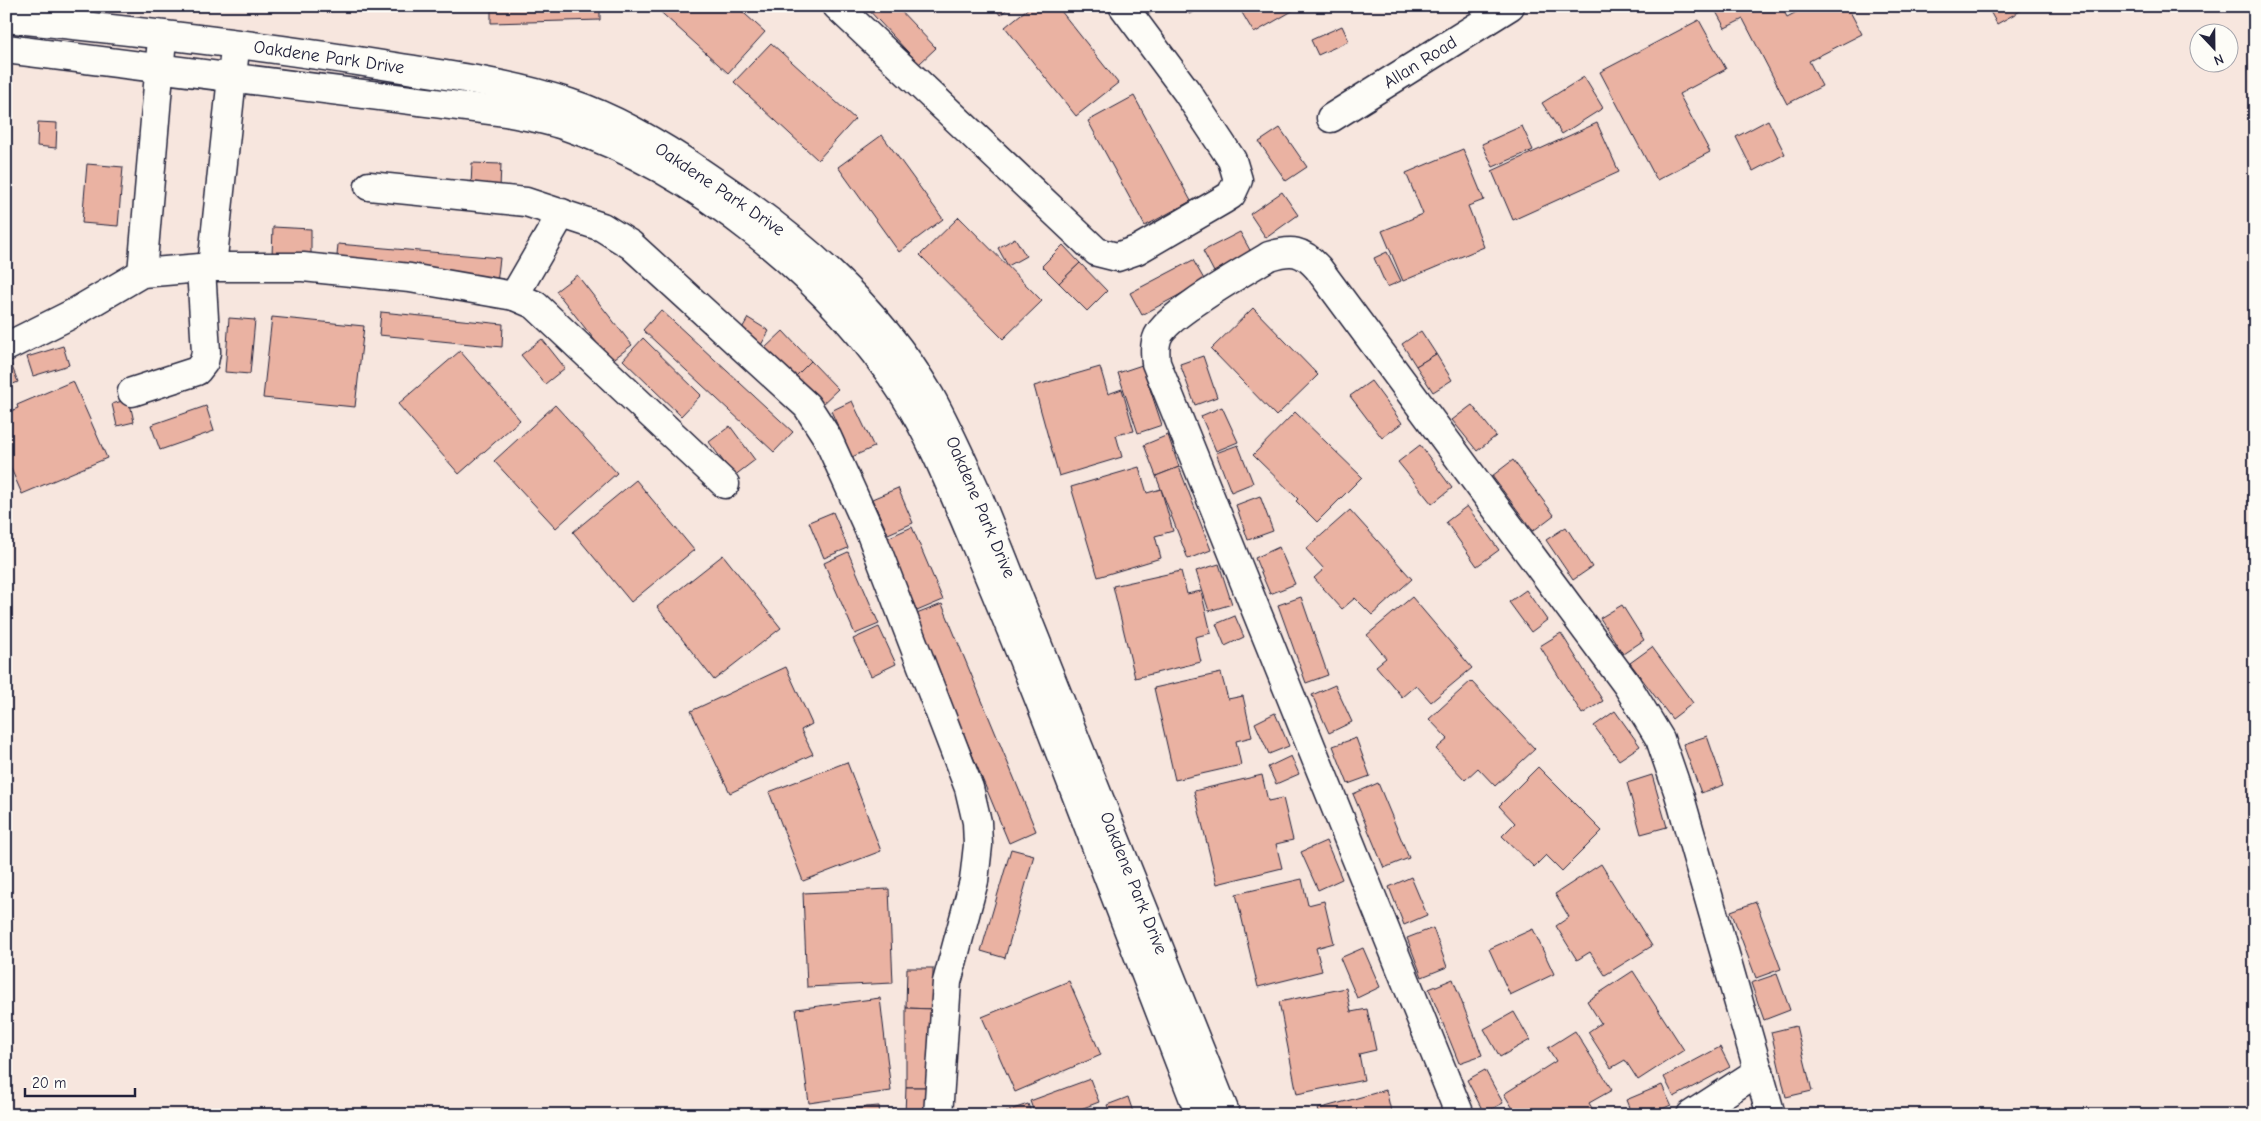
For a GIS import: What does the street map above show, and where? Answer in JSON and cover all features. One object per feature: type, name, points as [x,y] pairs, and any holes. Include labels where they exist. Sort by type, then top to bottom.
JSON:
[{"type":"street","points":[[837,6],[1097,252],[1117,257],[1137,250],[1231,195],[1238,180],[1232,160],[1187,92],[1123,6]]},
{"type":"street","name":"Allan Road","points":[[1331,118],[1510,6]]},
{"type":"street","name":"Oakdene Park Drive","points":[[6,18],[163,33],[320,54],[516,87],[572,104],[679,157],[749,204],[817,260],[899,350],[928,394],[959,453],[1226,1115]]},
{"type":"street","points":[[142,273],[163,33]]},
{"type":"street","points":[[132,392],[197,371],[204,362],[206,352],[206,267],[235,44]]},
{"type":"street","name":"Oakdene Park Drive","points":[[6,49],[506,112],[562,124],[618,148],[665,172],[722,208],[802,273],[853,327],[906,398],[929,439],[956,497],[1012,630],[1200,1115]]},
{"type":"street","points":[[369,186],[526,202],[602,228],[631,245],[807,406],[826,437],[871,534],[969,788],[977,822],[978,845],[974,881],[947,982],[938,1115]]},
{"type":"street","points":[[514,296],[562,213]]},
{"type":"street","points":[[1460,1115],[1156,363],[1155,346],[1157,337],[1165,326],[1179,314],[1269,256],[1284,251],[1296,252],[1308,257],[1318,268],[1627,685],[1660,739],[1679,794],[1771,1115]]},
{"type":"street","points":[[6,347],[72,314],[142,273],[206,267],[303,266],[410,278],[514,296],[535,305],[725,484]]},
{"type":"street","points":[[1691,1115],[1759,1071]]},
{"type":"building","points":[[491,6],[600,6],[600,20],[491,23]]},
{"type":"building","points":[[654,6],[736,6],[765,32],[728,73]]},
{"type":"building","points":[[865,6],[896,6],[936,48],[919,64]]},
{"type":"building","points":[[994,6],[1011,6],[1000,15]]},
{"type":"building","points":[[1031,6],[1057,6],[1118,83],[1076,116],[1005,27]]},
{"type":"building","points":[[1144,6],[1160,6],[1149,14]]},
{"type":"building","points":[[1186,6],[1206,6],[1189,14]]},
{"type":"building","points":[[1238,6],[1301,6],[1254,33]]},
{"type":"building","points":[[1713,6],[1781,6],[1787,17],[1808,6],[1847,6],[1862,34],[1809,61],[1822,86],[1787,104],[1743,19],[1725,28]]},
{"type":"building","points":[[1987,6],[2020,6],[2022,10],[1997,24]]},
{"type":"building","points":[[1699,20],[1726,69],[1679,94],[1710,152],[1657,180],[1600,72]]},
{"type":"building","points":[[1342,26],[1349,41],[1318,55],[1311,40]]},
{"type":"building","points":[[771,43],[855,119],[818,160],[734,82]]},
{"type":"building","points":[[1584,77],[1603,108],[1562,134],[1542,103]]},
{"type":"building","points":[[1134,96],[1191,201],[1145,226],[1088,121]]},
{"type":"building","points":[[1768,120],[1785,154],[1753,171],[1736,137]]},
{"type":"building","points":[[38,122],[57,123],[56,148],[37,146]]},
{"type":"building","points":[[1597,123],[1619,172],[1513,220],[1492,171]]},
{"type":"building","points":[[1522,126],[1533,150],[1493,167],[1482,144]]},
{"type":"building","points":[[1280,128],[1307,167],[1286,181],[1259,142]]},
{"type":"building","points":[[882,135],[943,219],[899,252],[838,167]]},
{"type":"building","points":[[1463,149],[1484,200],[1468,206],[1484,247],[1403,281],[1382,231],[1423,214],[1406,173]]},
{"type":"building","points":[[472,163],[501,164],[500,188],[471,187]]},
{"type":"building","points":[[87,164],[123,167],[118,226],[82,223]]},
{"type":"building","points":[[1282,192],[1298,215],[1266,238],[1250,214]]},
{"type":"building","points":[[959,217],[1042,301],[1003,339],[920,255]]},
{"type":"building","points":[[273,227],[311,229],[311,258],[272,256]]},
{"type":"building","points":[[1240,232],[1251,252],[1214,272],[1203,251]]},
{"type":"building","points":[[1015,238],[1026,256],[1008,266],[998,248]]},
{"type":"building","points":[[338,244],[500,258],[497,283],[336,268]]},
{"type":"building","points":[[1063,245],[1080,263],[1059,283],[1042,266]]},
{"type":"building","points":[[1387,252],[1401,281],[1387,287],[1374,258]]},
{"type":"building","points":[[1193,260],[1205,281],[1142,315],[1130,293]]},
{"type":"building","points":[[1080,263],[1107,291],[1087,311],[1059,283]]},
{"type":"building","points":[[577,275],[632,345],[611,361],[556,291]]},
{"type":"building","points":[[1253,308],[1318,375],[1276,416],[1211,349]]},
{"type":"building","points":[[661,310],[793,432],[774,452],[643,330]]},
{"type":"building","points":[[381,312],[503,324],[502,347],[379,335]]},
{"type":"building","points":[[272,317],[364,326],[355,407],[263,398]]},
{"type":"building","points":[[229,318],[255,320],[250,374],[225,372]]},
{"type":"building","points":[[748,318],[769,331],[761,345],[740,332]]},
{"type":"building","points":[[783,331],[811,361],[793,379],[764,349]]},
{"type":"building","points":[[1421,331],[1436,354],[1416,366],[1402,344]]},
{"type":"building","points":[[643,338],[701,395],[681,416],[623,360]]},
{"type":"building","points":[[542,339],[565,368],[545,384],[521,355]]},
{"type":"building","points":[[63,346],[69,365],[33,376],[27,357]]},
{"type":"building","points":[[460,351],[520,420],[459,474],[398,404]]},
{"type":"building","points":[[1436,354],[1452,380],[1433,392],[1416,366]]},
{"type":"building","points":[[1203,356],[1217,397],[1195,405],[1180,364]]},
{"type":"building","points":[[811,361],[838,389],[819,407],[793,379]]},
{"type":"building","points":[[11,364],[18,382],[6,387],[6,366]]},
{"type":"building","points":[[1142,365],[1162,425],[1138,433],[1118,373]]},
{"type":"building","points":[[1100,367],[1108,394],[1122,389],[1134,431],[1116,435],[1122,457],[1059,476],[1034,386]]},
{"type":"building","points":[[73,381],[107,458],[22,494],[6,457],[6,413],[18,408],[17,405]]},
{"type":"building","points":[[1371,381],[1402,423],[1382,438],[1350,396]]},
{"type":"building","points":[[129,399],[134,422],[117,426],[112,404]]},
{"type":"building","points":[[852,401],[874,447],[852,457],[831,411]]},
{"type":"building","points":[[555,405],[617,473],[556,528],[494,461]]},
{"type":"building","points":[[1472,405],[1496,436],[1477,451],[1452,420]]},
{"type":"building","points":[[206,406],[214,431],[160,450],[151,425]]},
{"type":"building","points":[[1222,407],[1238,442],[1216,451],[1201,416]]},
{"type":"building","points":[[1295,412],[1362,477],[1317,522],[1296,501],[1298,499],[1253,455]]},
{"type":"building","points":[[730,426],[755,460],[734,476],[709,442]]},
{"type":"building","points":[[1168,435],[1179,467],[1156,476],[1144,445]]},
{"type":"building","points":[[1238,445],[1253,483],[1231,492],[1216,453]]},
{"type":"building","points":[[1420,445],[1452,488],[1432,504],[1398,462]]},
{"type":"building","points":[[1513,460],[1554,515],[1533,531],[1492,476]]},
{"type":"building","points":[[1139,467],[1147,493],[1161,489],[1173,531],[1155,536],[1161,558],[1098,577],[1071,487]]},
{"type":"building","points":[[1179,467],[1211,550],[1188,559],[1156,476]]},
{"type":"building","points":[[636,480],[694,550],[631,602],[573,532]]},
{"type":"building","points":[[898,488],[913,523],[888,534],[872,499]]},
{"type":"building","points":[[1260,496],[1273,531],[1248,540],[1236,505]]},
{"type":"building","points":[[1467,506],[1499,550],[1477,566],[1446,522]]},
{"type":"building","points":[[1350,510],[1412,579],[1372,615],[1355,598],[1342,609],[1314,578],[1324,569],[1306,549]]},
{"type":"building","points":[[833,512],[848,548],[824,558],[809,522]]},
{"type":"building","points":[[912,527],[943,600],[917,611],[885,539]]},
{"type":"building","points":[[1566,527],[1592,567],[1573,580],[1546,540]]},
{"type":"building","points":[[1279,547],[1295,584],[1270,594],[1255,558]]},
{"type":"building","points":[[848,552],[879,624],[855,634],[824,563]]},
{"type":"building","points":[[723,555],[781,628],[714,680],[657,607]]},
{"type":"building","points":[[1219,564],[1232,604],[1209,611],[1196,571]]},
{"type":"building","points":[[1181,571],[1187,594],[1201,591],[1211,633],[1195,637],[1201,662],[1135,678],[1113,586]]},
{"type":"building","points":[[1526,590],[1547,620],[1531,632],[1509,602]]},
{"type":"building","points":[[1301,597],[1328,675],[1306,683],[1278,605]]},
{"type":"building","points":[[1412,597],[1472,668],[1431,702],[1416,685],[1402,697],[1376,666],[1386,658],[1367,635]]},
{"type":"building","points":[[942,604],[1036,831],[1009,843],[914,615]]},
{"type":"building","points":[[1622,605],[1644,640],[1623,654],[1600,618]]},
{"type":"building","points":[[1235,616],[1244,637],[1225,646],[1216,624]]},
{"type":"building","points":[[879,627],[896,664],[871,676],[853,639]]},
{"type":"building","points":[[1561,633],[1603,701],[1582,714],[1540,646]]},
{"type":"building","points":[[1652,647],[1693,703],[1672,719],[1630,663]]},
{"type":"building","points":[[786,667],[812,724],[801,730],[813,754],[730,793],[691,711]]},
{"type":"building","points":[[1221,673],[1228,699],[1243,696],[1252,737],[1236,741],[1241,765],[1175,780],[1154,688]]},
{"type":"building","points":[[1471,681],[1535,749],[1495,786],[1478,768],[1465,780],[1436,749],[1448,739],[1429,719]]},
{"type":"building","points":[[1335,685],[1352,722],[1329,733],[1312,695]]},
{"type":"building","points":[[1615,711],[1640,746],[1619,760],[1594,726]]},
{"type":"building","points":[[1275,713],[1289,746],[1269,754],[1255,723]]},
{"type":"building","points":[[1707,736],[1724,785],[1701,793],[1683,744]]},
{"type":"building","points":[[1356,738],[1370,776],[1348,784],[1333,746]]},
{"type":"building","points":[[1291,756],[1299,774],[1276,784],[1268,767]]},
{"type":"building","points":[[847,762],[881,851],[803,881],[769,792]]},
{"type":"building","points":[[1538,767],[1602,831],[1562,871],[1546,855],[1534,867],[1502,836],[1515,823],[1499,806]]},
{"type":"building","points":[[1262,775],[1268,801],[1283,798],[1293,840],[1276,844],[1282,868],[1217,884],[1194,791]]},
{"type":"building","points":[[1652,775],[1667,827],[1641,834],[1627,783]]},
{"type":"building","points":[[1378,783],[1409,858],[1384,868],[1353,794]]},
{"type":"building","points":[[1326,841],[1342,879],[1318,890],[1301,852]]},
{"type":"building","points":[[1011,849],[1034,855],[1005,958],[981,951]]},
{"type":"building","points":[[1601,864],[1652,946],[1605,975],[1590,952],[1577,960],[1556,926],[1569,917],[1555,894]]},
{"type":"building","points":[[1411,877],[1427,915],[1404,925],[1389,887]]},
{"type":"building","points":[[1302,879],[1308,905],[1324,901],[1334,943],[1316,948],[1322,971],[1258,987],[1236,894]]},
{"type":"building","points":[[889,889],[893,983],[807,987],[803,893]]},
{"type":"building","points":[[1756,902],[1781,969],[1756,978],[1731,911]]},
{"type":"building","points":[[1433,928],[1447,967],[1422,977],[1407,938]]},
{"type":"building","points":[[1533,929],[1554,974],[1510,995],[1489,949]]},
{"type":"building","points":[[1363,948],[1380,987],[1357,998],[1340,958]]},
{"type":"building","points":[[907,968],[933,968],[933,1009],[906,1008]]},
{"type":"building","points":[[1633,971],[1684,1050],[1638,1080],[1625,1060],[1611,1068],[1588,1032],[1601,1023],[1587,1001]]},
{"type":"building","points":[[1777,974],[1790,1010],[1764,1020],[1751,983]]},
{"type":"building","points":[[1453,979],[1482,1055],[1459,1063],[1429,989]]},
{"type":"building","points":[[1069,981],[1101,1055],[1015,1092],[982,1017]]},
{"type":"building","points":[[1346,988],[1351,1012],[1367,1009],[1376,1050],[1359,1054],[1364,1080],[1297,1094],[1279,1002]]},
{"type":"building","points":[[880,998],[891,1091],[809,1103],[796,1009]]},
{"type":"building","points":[[906,1008],[933,1009],[932,1087],[906,1087]]},
{"type":"building","points":[[1514,1012],[1530,1040],[1500,1057],[1484,1029]]},
{"type":"building","points":[[1796,1026],[1812,1091],[1786,1097],[1771,1032]]},
{"type":"building","points":[[1575,1031],[1612,1090],[1589,1103],[1596,1115],[1517,1115],[1504,1094],[1556,1061],[1548,1048]]},
{"type":"building","points":[[1720,1047],[1730,1067],[1674,1097],[1664,1077]]},
{"type":"building","points":[[1485,1070],[1503,1103],[1484,1113],[1467,1080]]},
{"type":"building","points":[[1090,1079],[1099,1102],[1065,1115],[1035,1115],[1030,1101]]},
{"type":"building","points":[[1662,1085],[1671,1105],[1648,1115],[1632,1115],[1626,1100]]},
{"type":"building","points":[[906,1087],[932,1087],[932,1115],[905,1115]]},
{"type":"building","points":[[1386,1090],[1392,1115],[1320,1115],[1318,1109]]},
{"type":"building","points":[[1128,1097],[1134,1115],[1111,1115],[1107,1105]]},
{"type":"building","points":[[1028,1104],[1032,1115],[995,1115]]},
{"type":"building","points":[[879,1106],[880,1115],[796,1115],[796,1113]]},
{"type":"building","points":[[1739,1109],[1742,1115],[1730,1115]]}]
